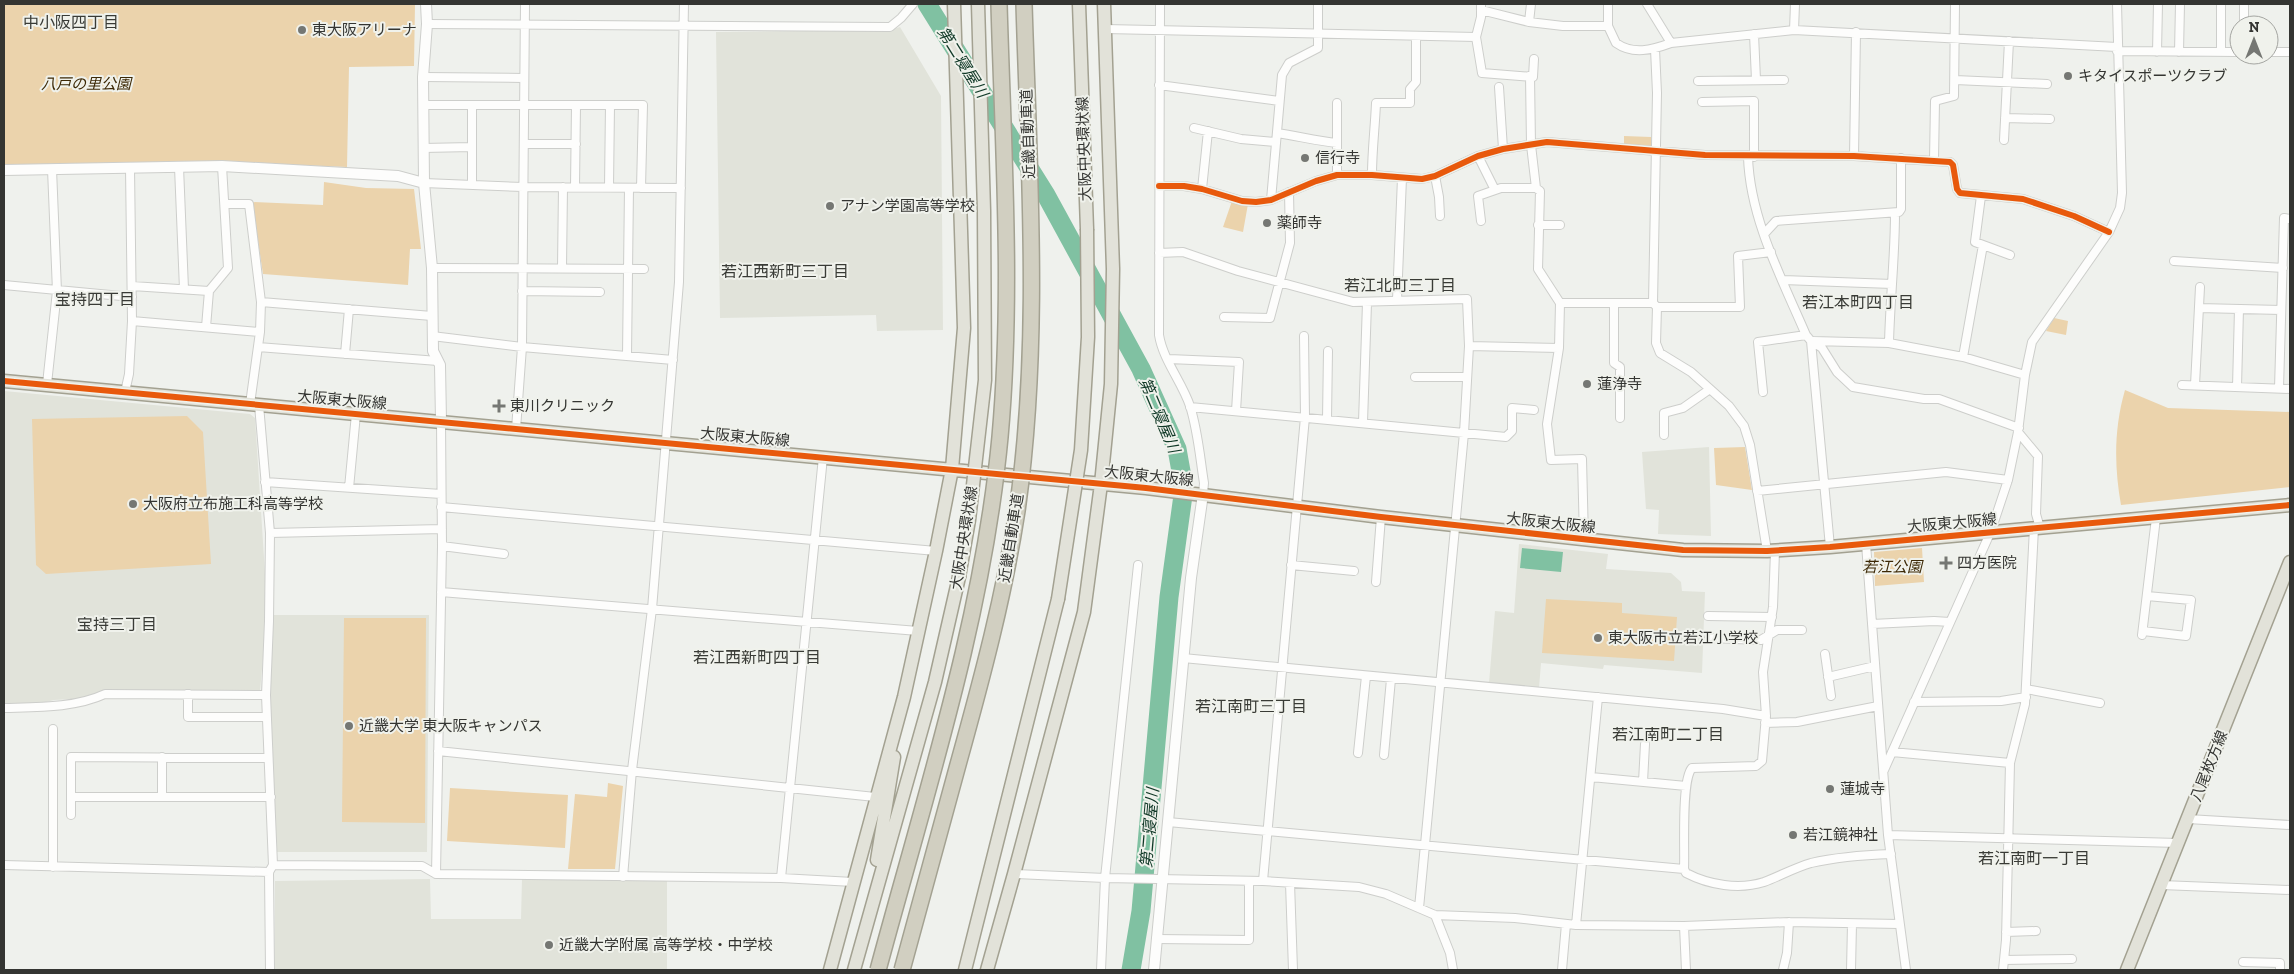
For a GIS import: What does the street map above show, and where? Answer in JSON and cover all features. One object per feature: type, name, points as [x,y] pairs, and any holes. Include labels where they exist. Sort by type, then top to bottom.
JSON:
[{"type":"highway","name":"近畿自動車道","points":[[878,970],[966,643],[981,574],[993,497],[1005,370],[1007,294],[999,4]]},
{"type":"highway","name":"近畿自動車道","points":[[902,970],[990,644],[1005,578],[1017,510],[1025,438],[1032,293],[1024,4]]},
{"type":"main road","name":"大阪中央環状線","points":[[854,970],[935,682],[959,577],[968,520],[985,380],[984,211],[978,4]]},
{"type":"main road","name":"大阪中央環状線","points":[[965,970],[1058,599],[1081,450],[1088,337],[1079,4]]},
{"type":"main road","points":[[987,970],[1084,612],[1101,484],[1111,384],[1113,270],[1104,7]]},
{"type":"main road","points":[[869,915],[904,697],[952,469],[964,328],[954,10]]},
{"type":"main road","name":"大阪東大阪線","points":[[4,380],[1146,488],[1381,517],[1683,550],[1771,551],[1830,547],[2290,505]]},
{"type":"main road","name":"八尾枚方線","points":[[2127,970],[2290,562]]},
{"type":"main road","points":[[830,970],[904,697]]},
{"type":"street","points":[[426,4],[428,24],[423,77],[424,183],[432,268],[433,351],[440,365],[441,421],[442,546],[436,874]]},
{"type":"street","points":[[516,429],[522,346],[525,4]]},
{"type":"street","points":[[623,877],[632,770],[652,609],[679,282],[684,4]]},
{"type":"street","points":[[428,24],[890,27],[913,4]]},
{"type":"street","points":[[1154,970],[1191,578],[1200,494],[1204,483],[1190,407],[1169,359],[1160,344],[1159,335],[1160,4]]},
{"type":"street","points":[[1271,200],[1279,101],[1284,68],[1289,62],[1318,48],[1318,4]]},
{"type":"street","points":[[1529,22],[1531,4]]},
{"type":"street","points":[[1608,4],[1608,26],[1616,43],[1623,48],[1631,50],[1655,49],[1671,43],[1794,30],[1956,37],[2157,52],[2229,52]]},
{"type":"street","points":[[1647,4],[1671,43]]},
{"type":"street","points":[[1794,4],[1794,30]]},
{"type":"street","points":[[1934,160],[1935,101],[1954,96],[1955,4]]},
{"type":"street","points":[[1884,770],[1991,531],[2008,480],[2019,430],[2029,352],[2038,330],[2109,232],[2120,208],[2122,193],[2117,4]]},
{"type":"street","points":[[2157,52],[2158,4]]},
{"type":"street","points":[[2179,52],[2180,4]]},
{"type":"street","points":[[2221,52],[2222,4]]},
{"type":"street","points":[[1534,59],[1533,77],[1482,73],[1476,37],[1481,7],[1529,22],[1563,26],[1608,26]]},
{"type":"street","points":[[1105,29],[1476,37]]},
{"type":"street","points":[[1854,156],[1856,32]]},
{"type":"street","points":[[1754,34],[1756,80]]},
{"type":"street","points":[[1372,175],[1372,142],[1375,136],[1376,103],[1410,103],[1410,89],[1416,82],[1416,36]]},
{"type":"street","points":[[2004,140],[2009,41]]},
{"type":"street","points":[[1655,49],[1656,343],[1660,353],[1691,372],[1728,406],[1744,426],[1750,445],[1771,551],[1772,617],[1763,672],[1766,720],[1762,761],[1756,766],[1692,768],[1689,772],[1686,786],[1684,869],[1686,873],[1708,882],[1742,886],[1764,882],[1791,869],[1837,858],[1891,854]]},
{"type":"street","points":[[1530,76],[1530,145],[1536,188],[1540,192],[1538,269],[1560,303],[1559,348],[1548,424],[1551,460],[1582,459],[1584,539]]},
{"type":"street","points":[[423,77],[524,78]]},
{"type":"street","points":[[1698,81],[1784,80]]},
{"type":"street","points":[[1955,80],[2047,84]]},
{"type":"street","points":[[1160,85],[1279,101]]},
{"type":"street","points":[[1499,87],[1503,148]]},
{"type":"street","points":[[1702,102],[1754,101],[1749,181],[1764,234],[1809,338],[1830,547]]},
{"type":"street","points":[[1337,103],[1337,175]]},
{"type":"street","points":[[423,105],[643,106],[641,188]]},
{"type":"street","points":[[472,106],[472,185]]},
{"type":"street","points":[[575,187],[576,106]]},
{"type":"street","points":[[609,188],[610,106]]},
{"type":"street","points":[[2005,118],[2050,119]]},
{"type":"street","points":[[1194,128],[1241,139],[1276,142]]},
{"type":"street","points":[[1202,189],[1208,131]]},
{"type":"street","points":[[1277,133],[1308,137],[1314,141],[1337,143]]},
{"type":"street","points":[[1159,186],[1202,189],[1242,201],[1271,200],[1316,181],[1337,175],[1372,175],[1422,179],[1435,176],[1478,156],[1503,148],[1546,142],[1656,152],[1751,157],[1854,156],[1901,158],[1934,160],[1954,164],[1957,189],[1960,193],[2012,197],[2030,201],[2074,216],[2109,232]]},
{"type":"street","points":[[524,144],[576,144]]},
{"type":"street","points":[[423,148],[472,147]]},
{"type":"street","points":[[1478,156],[1495,190]]},
{"type":"street","points":[[1764,234],[1776,221],[1895,213],[1901,209],[1901,158]]},
{"type":"street","points":[[4,170],[222,166],[398,176],[424,183],[523,187],[681,188]]},
{"type":"street","points":[[206,327],[209,291],[228,268],[222,166]]},
{"type":"street","points":[[179,167],[184,290]]},
{"type":"street","points":[[125,392],[129,374],[132,321],[130,168]]},
{"type":"street","points":[[47,384],[56,291],[52,169]]},
{"type":"street","points":[[1435,176],[1440,216]]},
{"type":"street","points":[[1397,300],[1402,178]]},
{"type":"street","points":[[562,268],[563,187]]},
{"type":"street","points":[[627,356],[630,188]]},
{"type":"street","points":[[1481,221],[1478,196],[1501,188],[1536,188]]},
{"type":"street","points":[[1224,317],[1270,318],[1290,243],[1288,192]]},
{"type":"street","points":[[1981,196],[1976,242],[2010,255]]},
{"type":"street","points":[[225,204],[250,204],[262,302],[255,405],[266,482],[270,533],[266,695],[267,758],[271,797],[270,970]]},
{"type":"street","points":[[1889,343],[1895,246],[1895,213]]},
{"type":"street","points":[[2278,388],[2281,310],[2286,294],[2282,268],[2284,218],[2290,219]]},
{"type":"street","points":[[1538,226],[1560,225]]},
{"type":"street","points":[[1963,357],[1983,244]]},
{"type":"street","points":[[1159,253],[1183,252],[1279,282],[1353,302],[1467,299],[1469,346],[1464,433],[1419,908]]},
{"type":"street","points":[[1560,303],[1740,307],[1738,256],[1771,252]]},
{"type":"street","points":[[2174,261],[2282,268]]},
{"type":"street","points":[[432,268],[522,267],[644,270]]},
{"type":"street","points":[[1783,280],[1892,284]]},
{"type":"street","points":[[4,285],[132,297]]},
{"type":"street","points":[[132,286],[209,291]]},
{"type":"street","points":[[2195,385],[2200,287]]},
{"type":"street","points":[[522,292],[600,292]]},
{"type":"street","points":[[262,302],[432,316]]},
{"type":"street","points":[[1363,422],[1367,303]]},
{"type":"street","points":[[1614,303],[1614,362],[1620,367],[1620,418]]},
{"type":"street","points":[[2199,308],[2281,310]]},
{"type":"street","points":[[346,354],[349,309]]},
{"type":"street","points":[[2237,387],[2239,309]]},
{"type":"street","points":[[132,321],[260,332]]},
{"type":"street","points":[[432,336],[673,360]]},
{"type":"street","points":[[1263,882],[1305,417],[1304,336]]},
{"type":"street","points":[[1763,392],[1758,342],[1809,338],[1889,343],[1963,357],[2025,374]]},
{"type":"street","points":[[1809,338],[1822,348],[1837,372],[1854,387],[1924,399],[1939,399],[2019,430],[2038,456],[2037,528],[2026,698],[2010,763],[2006,932],[2003,970]]},
{"type":"street","points":[[1469,346],[1559,348]]},
{"type":"street","points":[[258,347],[438,361]]},
{"type":"street","points":[[1327,419],[1328,351]]},
{"type":"street","points":[[1169,359],[1239,362],[1236,411]]},
{"type":"street","points":[[1415,377],[1468,377]]},
{"type":"street","points":[[2182,385],[2290,389]]},
{"type":"street","points":[[1664,435],[1664,413],[1683,408],[1710,389]]},
{"type":"street","points":[[1190,407],[1506,437],[1512,431],[1512,408],[1534,410]]},
{"type":"street","points":[[349,488],[356,414]]},
{"type":"street","points":[[781,878],[823,457]]},
{"type":"street","points":[[1758,491],[1825,486],[1946,472],[2008,480]]},
{"type":"street","points":[[266,482],[441,494]]},
{"type":"street","points":[[441,507],[658,528],[936,551]]},
{"type":"street","points":[[1376,582],[1381,517]]},
{"type":"street","points":[[2147,596],[2191,600],[2186,636],[2143,633],[2147,596],[2156,518]]},
{"type":"street","points":[[270,533],[442,529]]},
{"type":"street","points":[[1866,544],[1888,835],[1898,924],[1906,970]]},
{"type":"street","points":[[442,546],[504,554]]},
{"type":"street","points":[[1101,970],[1105,878],[1138,565]]},
{"type":"street","points":[[1291,565],[1354,571]]},
{"type":"street","points":[[441,592],[806,620],[918,631]]},
{"type":"street","points":[[1708,616],[1772,617]]},
{"type":"street","points":[[1872,624],[1934,620],[1950,622]]},
{"type":"street","points":[[1709,638],[1762,640],[1777,630],[1802,630]]},
{"type":"street","points":[[1825,654],[1831,696]]},
{"type":"street","points":[[1183,658],[1439,684],[1723,709],[1766,720],[1797,722],[1878,706]]},
{"type":"street","points":[[1828,677],[1875,666]]},
{"type":"street","points":[[1358,753],[1366,676]]},
{"type":"street","points":[[1384,755],[1391,679]]},
{"type":"street","points":[[2026,688],[2100,703]]},
{"type":"street","points":[[4,708],[35,707],[92,700],[105,694],[266,695]]},
{"type":"street","points":[[188,694],[188,717],[266,717]]},
{"type":"street","points":[[1576,925],[1598,697]]},
{"type":"street","points":[[1914,702],[2001,701],[2026,698]]},
{"type":"street","points":[[53,729],[53,867]]},
{"type":"street","points":[[1642,782],[1645,744]]},
{"type":"street","points":[[438,751],[876,797]]},
{"type":"street","points":[[1892,752],[2010,763]]},
{"type":"street","points":[[71,815],[71,757],[267,758]]},
{"type":"street","points":[[162,757],[162,797]]},
{"type":"street","points":[[1591,777],[1686,786]]},
{"type":"street","points":[[71,797],[271,797]]},
{"type":"street","points":[[2188,819],[2290,825]]},
{"type":"street","points":[[1168,822],[1684,869]]},
{"type":"street","points":[[1888,835],[2178,843]]},
{"type":"street","points":[[4,865],[271,868],[422,866],[436,874],[781,878],[853,882]]},
{"type":"street","points":[[1014,874],[1249,881],[1359,887],[1386,894],[1436,915],[1515,918],[1576,925],[1684,926],[1790,922],[1898,924]]},
{"type":"street","points":[[1156,939],[1250,940],[1249,881]]},
{"type":"street","points":[[1290,883],[1293,970]]},
{"type":"street","points":[[2161,885],[2290,890]]},
{"type":"street","points":[[1436,915],[1450,953],[1453,970]]},
{"type":"street","points":[[1783,970],[1787,953],[1790,922]]},
{"type":"street","points":[[1562,970],[1566,924]]},
{"type":"street","points":[[1851,970],[1852,924]]},
{"type":"street","points":[[1684,926],[1686,970]]},
{"type":"street","points":[[2006,932],[2036,932]]},
{"type":"street","points":[[2004,960],[2072,959]]},
{"type":"street","points":[[2243,962],[2280,963],[2280,970]]},
{"type":"shaded area","name":"アナン学園高等学校","points":[[900,27],[941,96],[943,330],[877,331],[876,315],[720,318],[716,32],[891,30]]},
{"type":"shaded area","name":"大阪府立布施工科高等学校","points":[[4,391],[250,414],[255,418],[265,573],[265,635],[260,691],[102,691],[89,698],[54,700],[34,705],[4,705]]},
{"type":"shaded area","points":[[1709,447],[1711,536],[1658,534],[1659,510],[1646,509],[1642,452]]},
{"type":"shaded area","name":"東大阪市立若江小学校","points":[[1519,544],[1608,554],[1606,569],[1671,573],[1681,582],[1682,591],[1705,592],[1702,673],[1604,665],[1603,669],[1541,663],[1539,688],[1489,683],[1495,611],[1514,613]]},
{"type":"shaded area","points":[[1522,548],[1563,552],[1561,572],[1520,568]]},
{"type":"shaded area","name":"近畿大学 東大阪キャンパス","points":[[272,615],[429,615],[427,852],[276,852],[269,696]]},
{"type":"shaded area","points":[[430,879],[431,919],[521,919],[522,879],[667,879],[667,970],[275,970],[275,881]]},
{"type":"green space","name":"八戸の里公園","points":[[4,4],[415,4],[414,66],[349,67],[347,167],[227,162],[4,166]]},
{"type":"green space","points":[[1624,136],[1651,137],[1651,149],[1624,146]]},
{"type":"green space","points":[[324,182],[366,188],[414,189],[421,249],[410,249],[408,285],[263,274],[252,202],[323,205]]},
{"type":"green space","points":[[1232,201],[1248,204],[1243,232],[1223,227]]},
{"type":"green space","points":[[2054,318],[2068,321],[2066,335],[2046,331]]},
{"type":"green space","points":[[2125,390],[2168,408],[2290,412],[2290,487],[2121,505],[2116,447],[2121,404]]},
{"type":"green space","points":[[187,416],[203,432],[211,564],[46,574],[36,565],[32,419]]},
{"type":"green space","points":[[1745,447],[1752,490],[1716,485],[1714,448]]},
{"type":"green space","name":"若江公園","points":[[1922,548],[1924,582],[1875,586],[1874,552]]},
{"type":"green space","points":[[1546,599],[1622,603],[1622,613],[1677,617],[1674,661],[1542,653]]},
{"type":"green space","points":[[344,618],[426,618],[425,823],[342,822]]},
{"type":"green space","points":[[608,783],[623,786],[615,869],[568,869],[575,794],[607,797]]},
{"type":"green space","points":[[450,788],[568,795],[565,848],[447,841]]},
{"type":"waterway","name":"第二寝屋川","points":[[927,4],[1046,195],[1141,369],[1177,449],[1184,488],[1169,597],[1141,911],[1131,970]]},
{"type":"cycle path","points":[[1159,186],[1184,186],[1202,189],[1242,201],[1256,202],[1271,200],[1316,181],[1337,175],[1372,175],[1422,179],[1435,176],[1478,156],[1503,149],[1547,142],[1705,155],[1854,156],[1950,162],[1953,165],[1957,189],[1960,193],[2023,199],[2074,216],[2109,232]]},
{"type":"cycle path","points":[[4,381],[1146,488],[1381,517],[1683,550],[1767,551],[1830,547],[2290,505]]},
{"type":"place","name":"東大阪アリーナ","points":[[302,30]]},
{"type":"place","name":"キタイスポーツクラブ","points":[[2068,76]]},
{"type":"place","name":"信行寺","points":[[1305,158]]},
{"type":"place","name":"アナン学園高等学校","points":[[830,206]]},
{"type":"place","name":"薬師寺","points":[[1267,223]]},
{"type":"place","name":"蓮浄寺","points":[[1587,384]]},
{"type":"place","name":"東川クリニック","points":[[499,406]]},
{"type":"place","name":"大阪府立布施工科高等学校","points":[[133,504]]},
{"type":"place","name":"四方医院","points":[[1946,563]]},
{"type":"place","name":"東大阪市立若江小学校","points":[[1598,638]]},
{"type":"place","name":"近畿大学 東大阪キャンパス","points":[[349,726]]},
{"type":"place","name":"蓮城寺","points":[[1830,789]]},
{"type":"place","name":"若江鏡神社","points":[[1793,835]]},
{"type":"place","name":"近畿大学附属 高等学校・中学校","points":[[549,945]]},
{"type":"district","name":"中小阪四丁目","points":[[71,22]]},
{"type":"district","name":"若江西新町三丁目","points":[[785,271]]},
{"type":"district","name":"若江北町三丁目","points":[[1400,285]]},
{"type":"district","name":"宝持四丁目","points":[[95,299]]},
{"type":"district","name":"若江本町四丁目","points":[[1858,302]]},
{"type":"district","name":"宝持三丁目","points":[[117,624]]},
{"type":"district","name":"若江西新町四丁目","points":[[757,657]]},
{"type":"district","name":"若江南町三丁目","points":[[1251,706]]},
{"type":"district","name":"若江南町二丁目","points":[[1668,734]]},
{"type":"district","name":"若江南町一丁目","points":[[2034,858]]}]
